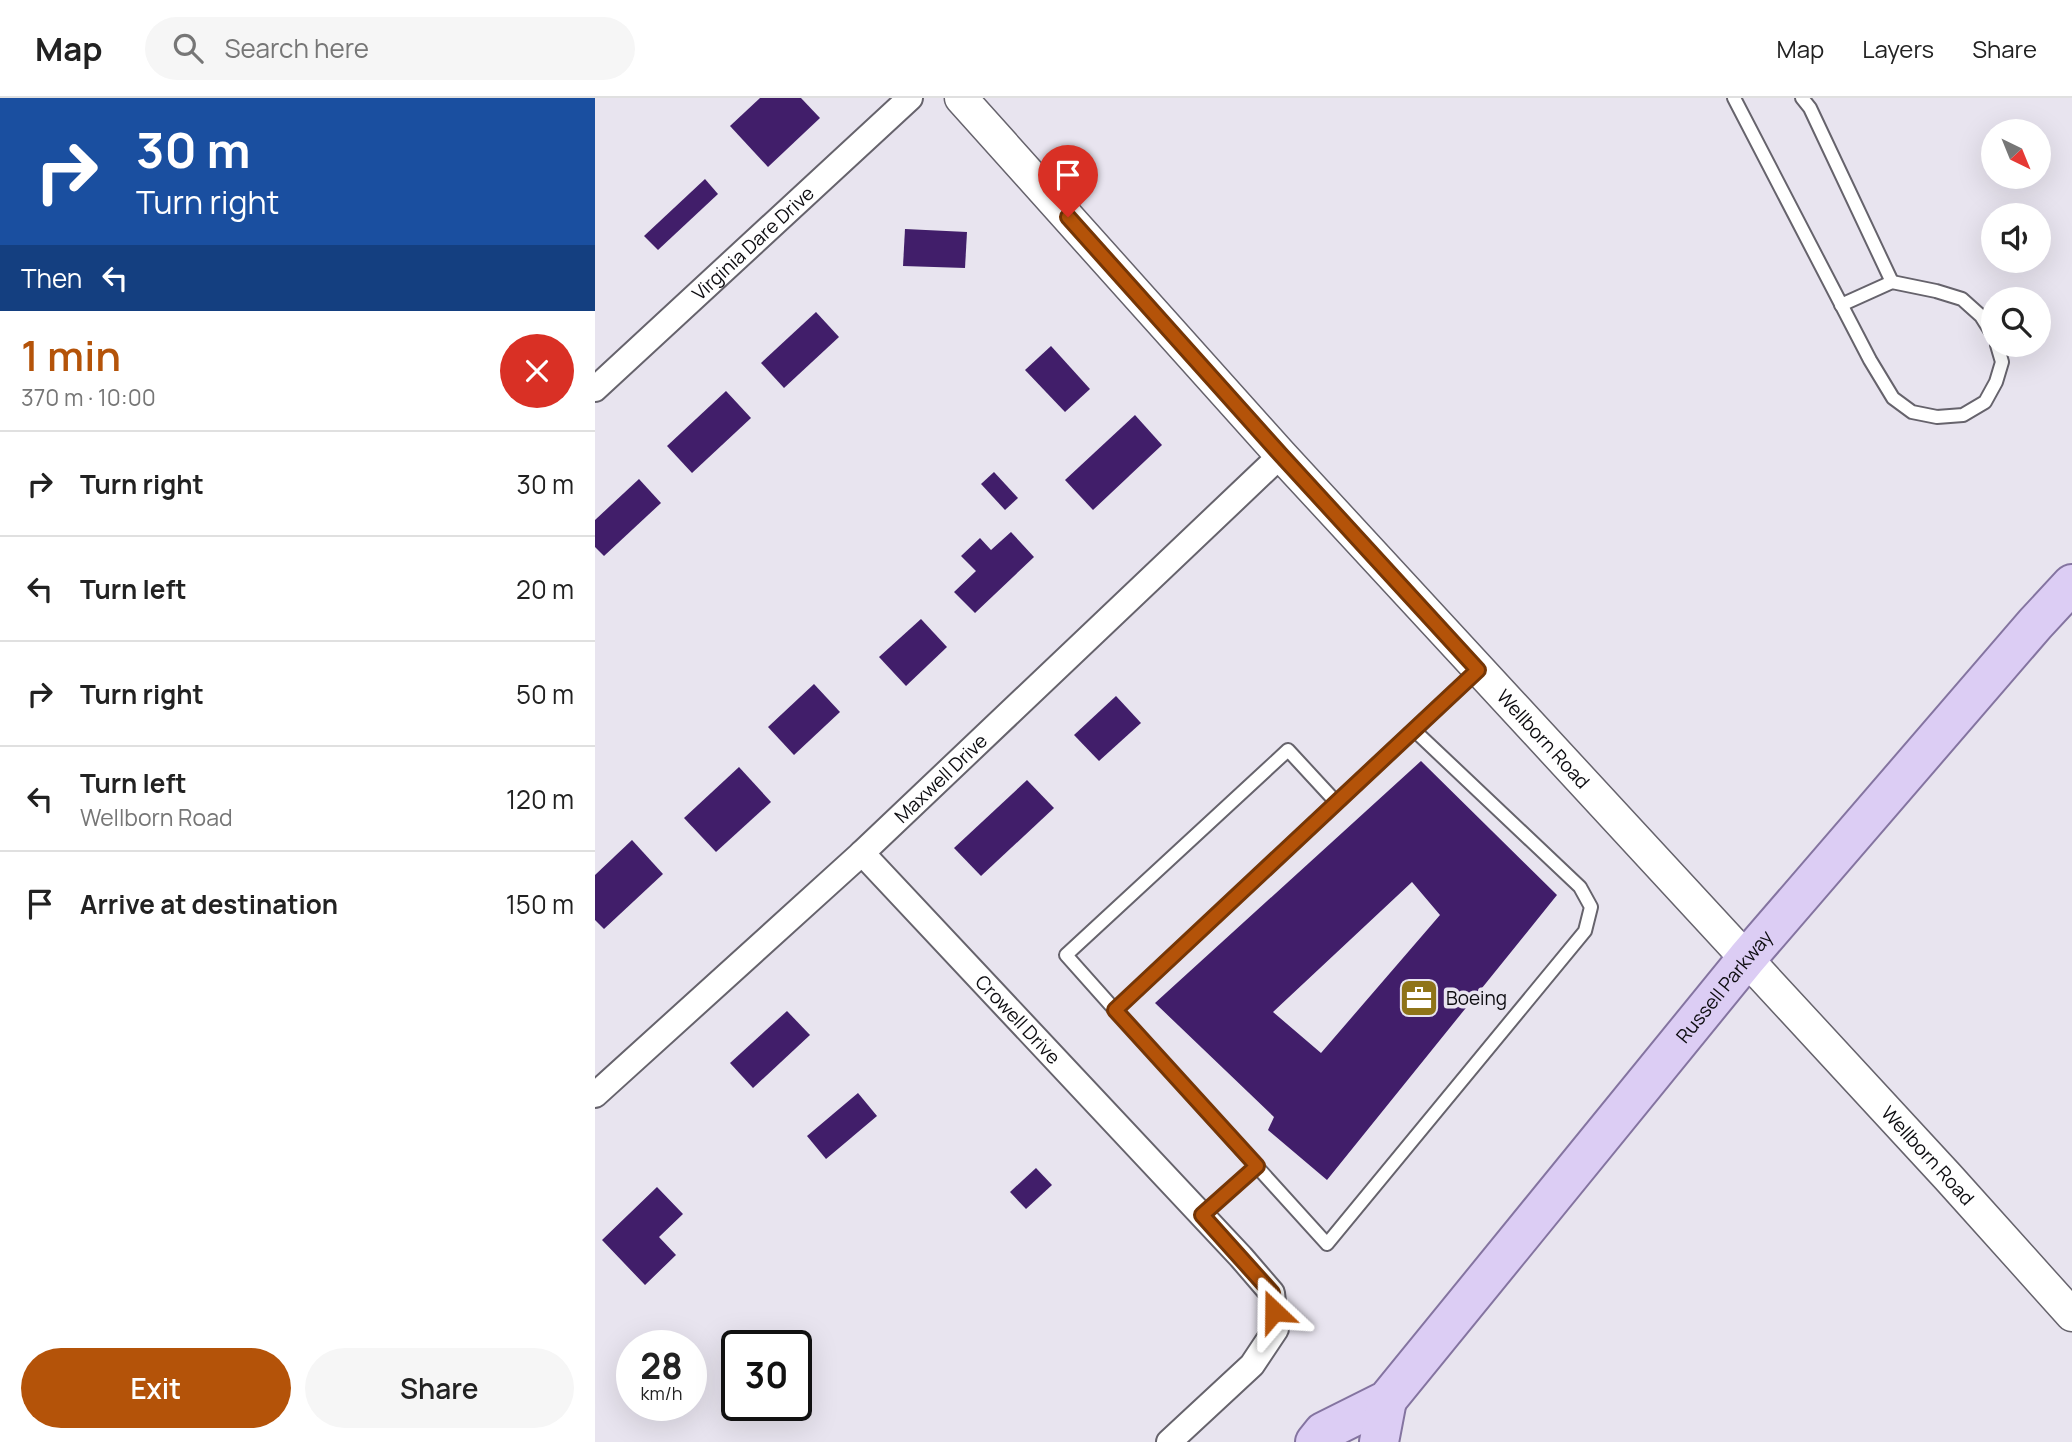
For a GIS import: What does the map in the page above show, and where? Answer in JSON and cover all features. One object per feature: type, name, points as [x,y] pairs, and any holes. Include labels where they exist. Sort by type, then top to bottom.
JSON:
[{"type":"main road","name":"Russell Parkway","points":[[1315,1442],[1323,1432],[1387,1400],[1747,958],[2072,584]]},
{"type":"main road","name":"Russell Parkway","points":[[1379,1442],[1387,1400]]},
{"type":"street","name":"Virginia Dare Drive","points":[[595,389],[910,98]]},
{"type":"street","name":"Wellborn Road","points":[[961,98],[1281,455],[1747,958],[2072,1315]]},
{"type":"street","name":"Maxwell Drive","points":[[595,1096],[862,853],[1281,455]]},
{"type":"street","name":"Crowell Drive","points":[[862,853],[1272,1293],[1276,1329],[1252,1365],[1169,1442]]},
{"type":"lane","points":[[1734,98],[1870,360],[1893,398],[1912,412],[1937,417],[1963,415],[1985,402],[1996,382],[2002,362],[2001,357]]},
{"type":"lane","points":[[1803,98],[1892,282]]},
{"type":"lane","points":[[1841,305],[1892,282],[1962,299],[1981,316]]},
{"type":"lane","points":[[1115,1010],[1478,670]]},
{"type":"lane","points":[[1336,802],[1289,750],[1066,956],[1327,1244],[1585,931],[1591,907],[1580,887],[1414,730]]},
{"type":"lane","points":[[1202,1215],[1257,1166]]},
{"type":"building","points":[[760,98],[801,98],[820,118],[768,167],[730,126]]},
{"type":"building","points":[[705,179],[718,194],[658,250],[644,236]]},
{"type":"building","points":[[905,229],[967,232],[965,268],[903,266]]},
{"type":"building","points":[[816,312],[839,337],[784,388],[761,363]]},
{"type":"building","points":[[1051,346],[1090,389],[1065,412],[1025,370]]},
{"type":"building","points":[[726,391],[751,418],[692,473],[667,446]]},
{"type":"building","points":[[1135,415],[1162,445],[1093,510],[1065,480]]},
{"type":"building","points":[[994,472],[1018,498],[1005,510],[981,484]]},
{"type":"building","points":[[639,479],[661,503],[604,556],[595,547],[595,520]]},
{"type":"building","points":[[1011,532],[1034,557],[975,613],[954,592],[976,571],[961,556],[980,538],[991,550]]},
{"type":"building","points":[[921,619],[947,647],[906,686],[879,657]]},
{"type":"building","points":[[814,684],[840,712],[794,755],[768,727]]},
{"type":"building","points":[[1116,696],[1141,723],[1099,761],[1074,735]]},
{"type":"building","points":[[1421,761],[1557,895],[1327,1180],[1268,1130],[1274,1117],[1155,1003]],"holes":[[[1412,882],[1440,915],[1321,1053],[1273,1012]]]},
{"type":"building","points":[[739,767],[771,802],[716,852],[684,818]]},
{"type":"building","points":[[1027,780],[1054,808],[981,876],[954,848]]},
{"type":"building","points":[[632,840],[663,874],[604,929],[595,920],[595,875]]},
{"type":"building","points":[[787,1011],[810,1035],[753,1088],[730,1063]]},
{"type":"building","points":[[858,1093],[877,1116],[826,1159],[807,1136]]},
{"type":"building","points":[[1036,1168],[1052,1185],[1026,1209],[1010,1192]]},
{"type":"building","points":[[657,1187],[683,1214],[659,1237],[676,1255],[645,1285],[602,1240]]},
{"type":"place","name":"Boeing","points":[[1419,998]]},
{"type":"route","points":[[1068,217],[1478,670],[1115,1010],[1257,1166],[1202,1215],[1272,1293],[1274,1311]]}]
